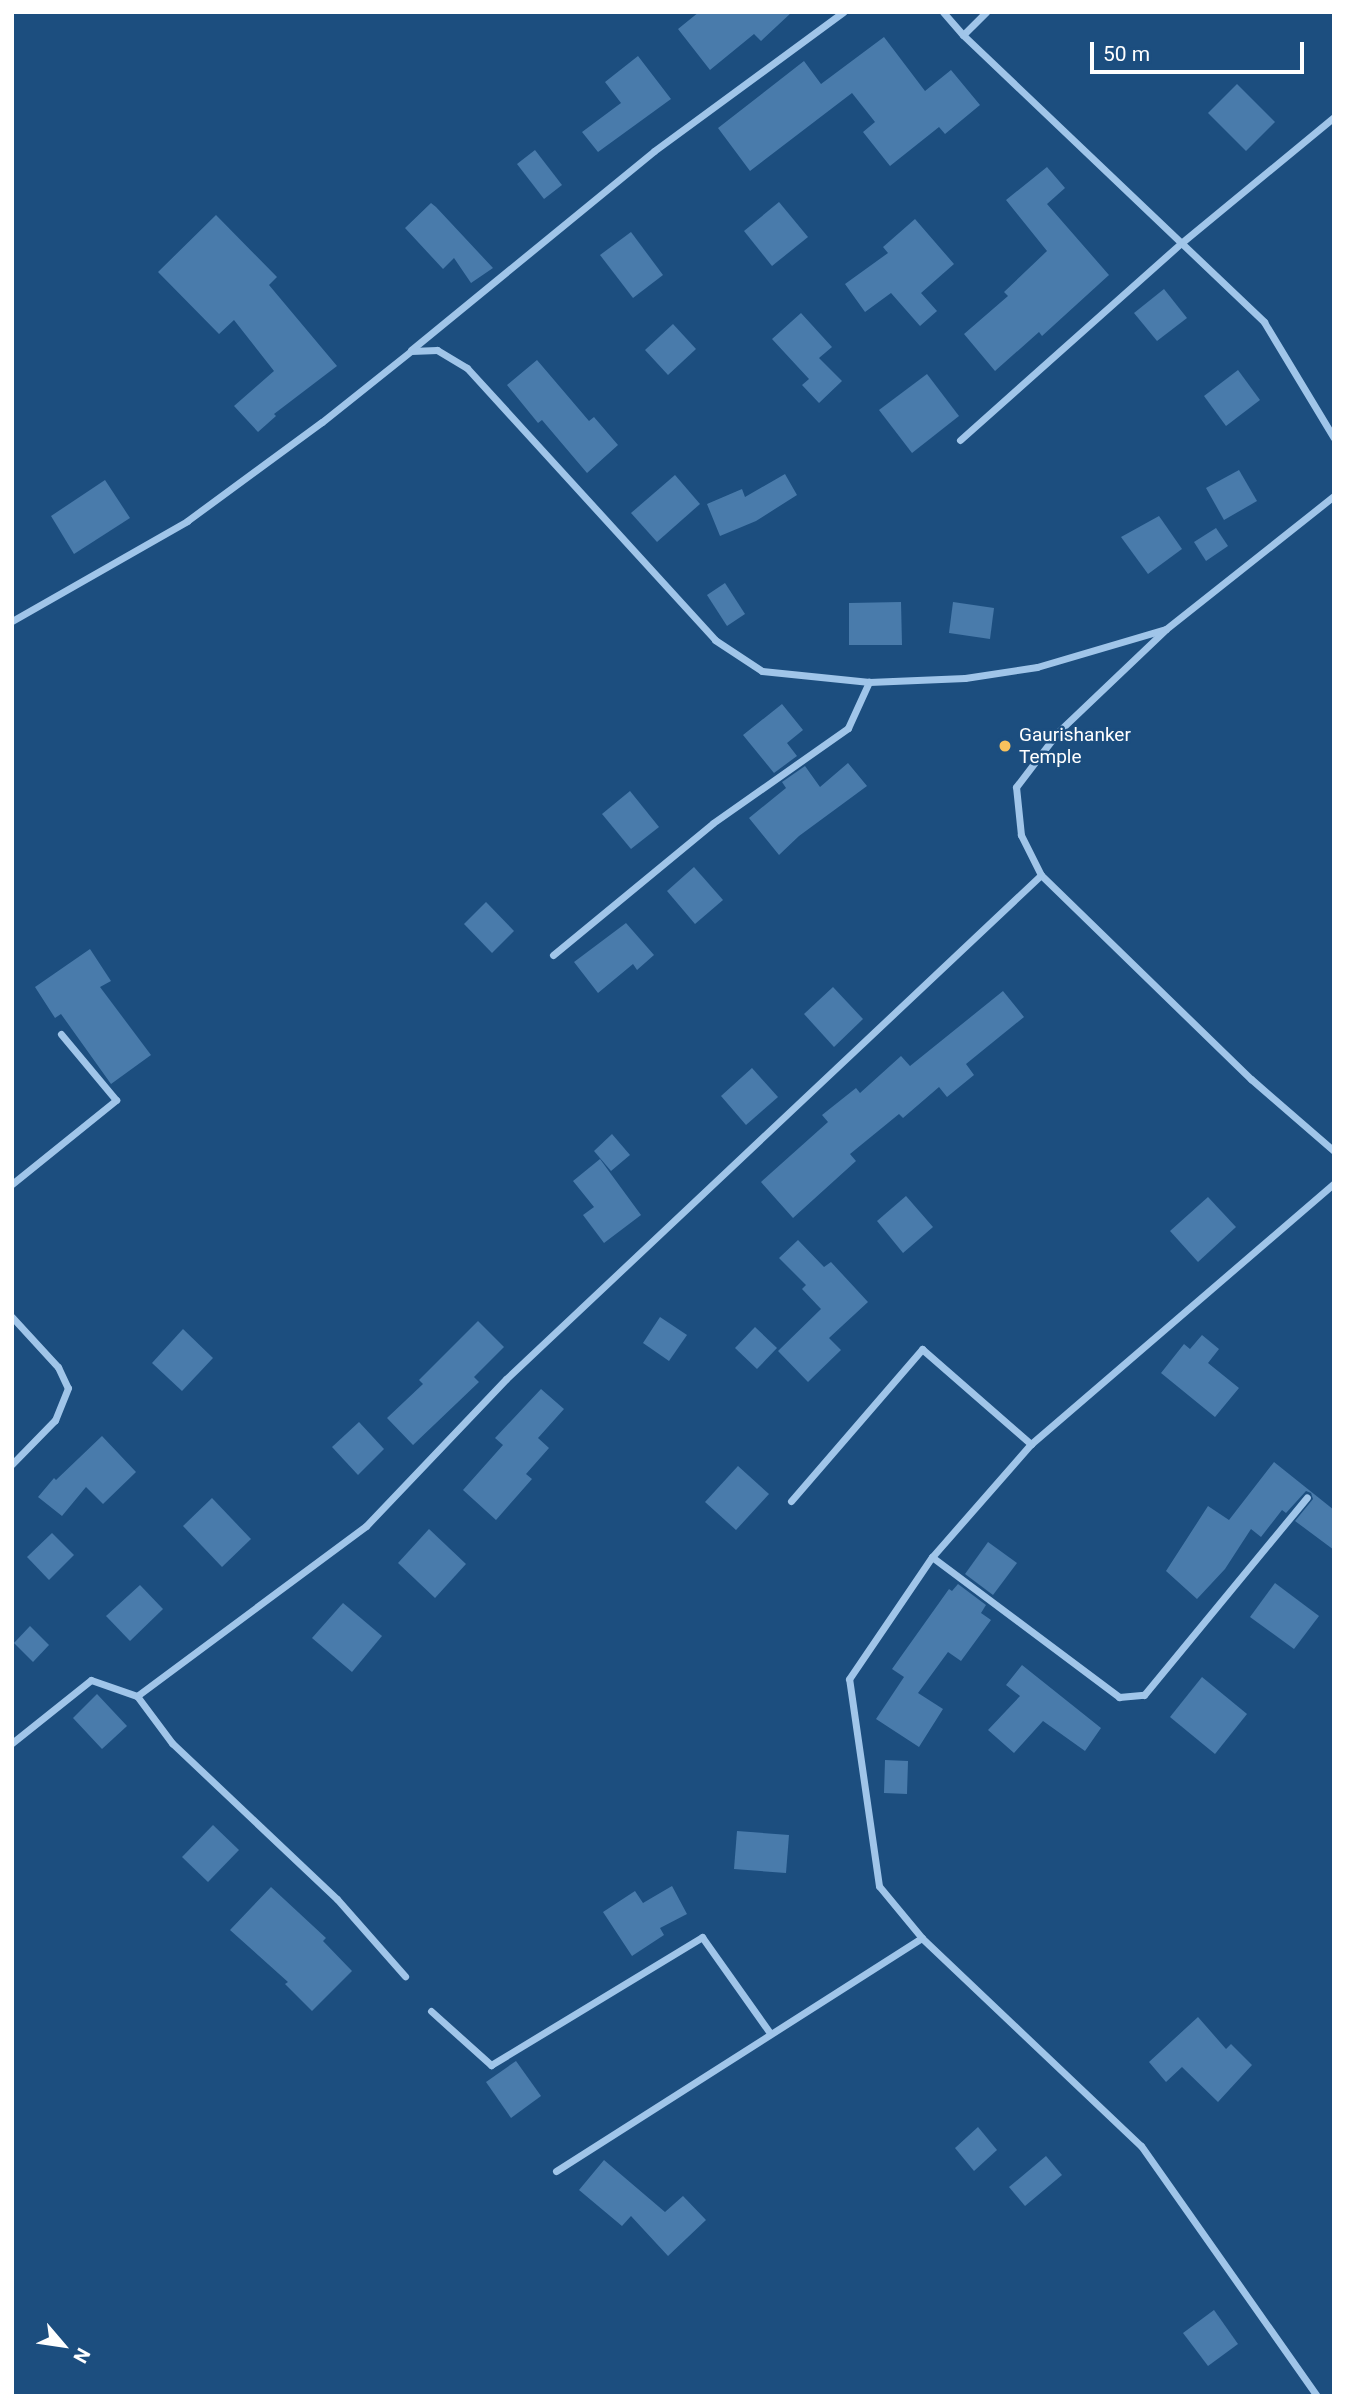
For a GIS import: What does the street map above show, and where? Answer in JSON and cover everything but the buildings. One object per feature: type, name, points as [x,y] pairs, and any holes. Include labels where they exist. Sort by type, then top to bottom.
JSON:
[{"type":"street","points":[[12,621],[187,521],[322,422],[654,151],[843,12]]},
{"type":"street","points":[[943,12],[963,35],[1264,322],[1334,438]]},
{"type":"street","points":[[963,35],[986,12]]},
{"type":"street","points":[[960,440],[1180,244],[1334,117]]},
{"type":"street","points":[[411,351],[437,350],[467,368],[715,640],[762,671],[869,682],[965,677],[1037,667],[1166,629]]},
{"type":"street","points":[[1334,496],[1166,629],[1058,732],[1016,788],[1021,835],[1041,875],[1251,1079],[1334,1151]]},
{"type":"street","points":[[553,955],[713,823],[848,728],[869,682]]},
{"type":"street","points":[[137,1696],[366,1526],[516,1369],[1041,875]]},
{"type":"street","points":[[12,1184],[116,1100],[61,1034]]},
{"type":"street","points":[[1317,2396],[1141,2146],[922,1938],[879,1886],[849,1679],[932,1558],[1031,1444],[1334,1183]]},
{"type":"street","points":[[12,1317],[58,1367],[68,1388],[55,1420],[12,1464]]},
{"type":"street","points":[[791,1502],[922,1349],[1031,1444]]},
{"type":"street","points":[[932,1558],[1119,1697],[1144,1695],[1307,1497]]},
{"type":"street","points":[[12,1743],[91,1680],[137,1696],[172,1743],[337,1899],[405,1976]]},
{"type":"street","points":[[431,2011],[491,2065],[702,1937],[770,2033]]},
{"type":"street","points":[[556,2171],[922,1938]]},
{"type":"place","name":"Gaurishanker Temple","points":[[1005,746]]}]
